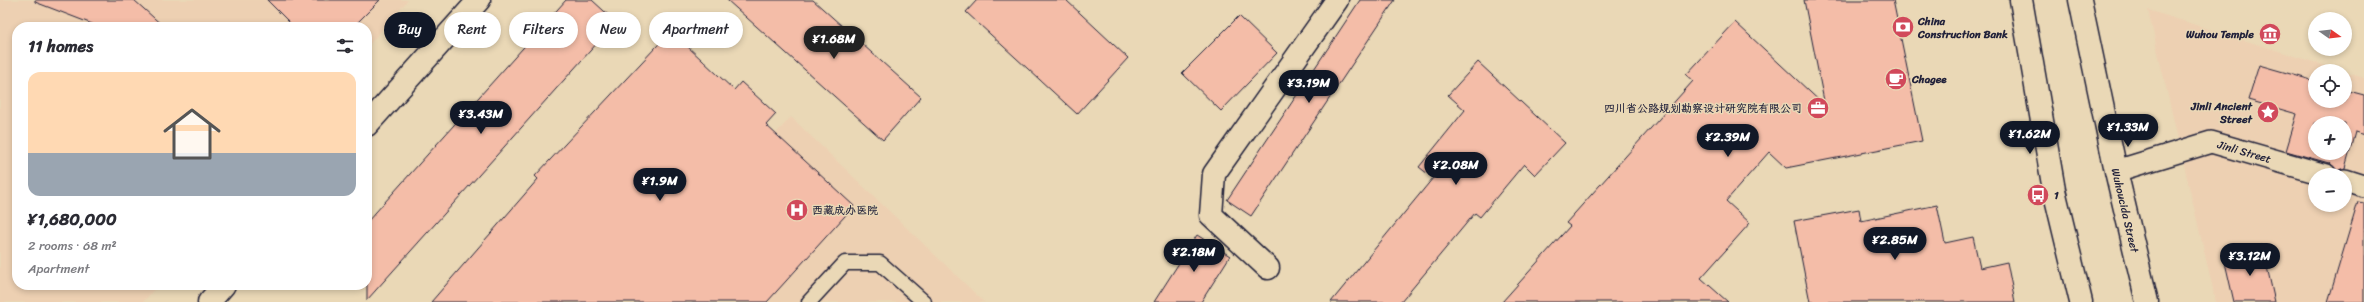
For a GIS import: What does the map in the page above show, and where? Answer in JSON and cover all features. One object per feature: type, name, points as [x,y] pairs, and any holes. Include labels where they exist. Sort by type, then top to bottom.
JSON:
[{"type":"main road","points":[[372,119],[479,0]]},
{"type":"main road","points":[[1268,268],[1211,215],[1214,174],[1337,0]]},
{"type":"main road","points":[[2021,0],[2054,190],[2081,302]]},
{"type":"main road","name":"Wuhoucida Street","points":[[2080,0],[2116,171],[2147,302]]},
{"type":"main road","points":[[209,302],[220,290]]},
{"type":"street","name":"Jinli Street","points":[[2116,171],[2211,142],[2308,170]]},
{"type":"street","points":[[2352,182],[2364,186]]},
{"type":"lane","points":[[809,302],[845,263],[880,262],[924,302]]},
{"type":"shaded area","points":[[0,0],[408,0],[398,12],[384,12],[384,28],[372,41],[372,22],[12,22],[12,290],[154,290],[143,302],[0,302]]},
{"type":"shaded area","points":[[2148,10],[2320,64],[2308,64],[2308,108],[2352,108],[2352,74],[2364,78],[2364,302],[2216,302]]},
{"type":"shaded area","name":"西藏成办医院","points":[[791,117],[984,302],[622,302]]},
{"type":"building","points":[[35,0],[134,0],[158,22],[87,22],[35,2]]},
{"type":"building","points":[[267,0],[380,0],[358,22],[289,22]]},
{"type":"building","points":[[566,0],[592,0],[605,12],[586,12],[586,48],[593,48],[367,300],[367,290],[372,290],[372,216],[523,48],[578,48],[578,12],[555,12]]},
{"type":"building","points":[[727,0],[813,0],[921,97],[883,140],[743,14],[743,12],[740,12]]},
{"type":"building","points":[[977,0],[1066,0],[1128,58],[1077,114],[966,12]]},
{"type":"building","points":[[1360,0],[1395,0],[1251,216],[1227,200]]},
{"type":"building","points":[[1804,0],[1893,0],[1922,141],[1786,168],[1769,152],[1726,201],[1750,223],[1701,278],[1728,302],[1502,302],[1570,226],[1566,223],[1693,81],[1686,75],[1735,22],[1825,106]]},
{"type":"building","points":[[1239,16],[1277,53],[1221,111],[1182,73]]},
{"type":"building","points":[[655,48],[689,48],[734,90],[741,82],[776,114],[766,125],[854,206],[767,302],[431,302],[538,179],[535,176]]},
{"type":"building","points":[[1478,62],[1565,143],[1535,175],[1524,164],[1480,217],[1475,213],[1401,302],[1331,302],[1433,178],[1419,167],[1465,110],[1448,95]]},
{"type":"building","points":[[2259,65],[2308,79],[2308,108],[2352,108],[2352,92],[2364,95],[2364,135],[2355,132],[2352,143],[2352,116],[2308,116],[2308,157],[2286,151],[2297,114],[2248,100]]},
{"type":"building","points":[[2318,160],[2347,160],[2345,168],[2334,168],[2329,163]]},
{"type":"building","points":[[2358,202],[2364,203],[2364,302],[2328,302]]},
{"type":"building","points":[[1937,205],[1945,243],[1973,237],[1980,268],[2007,262],[2015,302],[1810,302],[1794,221],[1859,209],[1861,221]]},
{"type":"building","points":[[1197,235],[1230,256],[1201,302],[1154,302]]},
{"type":"building","points":[[2262,245],[2275,302],[2234,302],[2224,258]]},
{"type":"place","name":"China Construction Bank","points":[[1903,27]]},
{"type":"place","name":"Wuhou Temple","points":[[2270,34]]},
{"type":"place","name":"Chagee","points":[[1896,79]]},
{"type":"place","name":"四川省公路规划勘察设计研究院有限公司","points":[[1818,108]]},
{"type":"place","name":"Jinli Ancient Street","points":[[2268,112]]},
{"type":"place","name":"1","points":[[2038,195]]},
{"type":"place","name":"西藏成办医院","points":[[797,210]]}]
